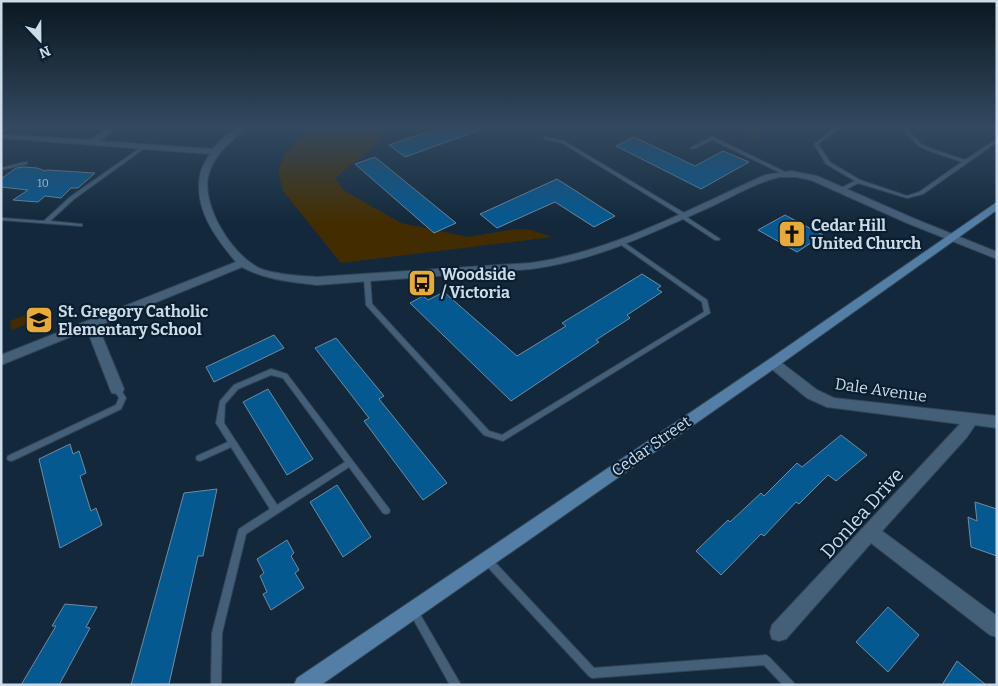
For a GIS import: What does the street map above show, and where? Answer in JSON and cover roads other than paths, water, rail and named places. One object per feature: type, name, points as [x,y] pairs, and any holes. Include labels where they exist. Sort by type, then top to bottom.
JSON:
[{"type":"main road","name":"Cedar Street","points":[[304,685],[772,363],[997,205]]},
{"type":"street","points":[[212,158],[204,174],[205,206],[222,239],[243,263],[259,272],[284,278],[317,281],[530,266],[591,254],[622,243],[783,172],[806,175],[997,256]]},
{"type":"street","points":[[1,360],[243,263]]},
{"type":"street","points":[[91,324],[117,389]]},
{"type":"street","name":"Dale Avenue","points":[[772,363],[812,394],[832,403],[997,422]]},
{"type":"street","name":"Donlea Drive","points":[[779,632],[962,433],[971,419]]},
{"type":"street","points":[[871,532],[997,628]]},
{"type":"lane","points":[[46,222],[72,198],[128,158]]},
{"type":"lane","points":[[589,158],[717,238]]},
{"type":"lane","points":[[754,158],[783,172]]},
{"type":"lane","points":[[825,158],[828,163],[858,181],[907,197],[921,193],[972,158]]},
{"type":"lane","points":[[954,158],[966,162]]},
{"type":"lane","points":[[1,169],[25,163]]},
{"type":"lane","points":[[841,190],[858,181]]},
{"type":"lane","points":[[1,219],[80,224]]},
{"type":"lane","points":[[366,277],[368,305],[487,433],[503,438],[707,313],[705,301],[622,243]]},
{"type":"lane","points":[[276,511],[220,423],[222,403],[236,387],[271,372],[285,376],[386,510]]},
{"type":"lane","points":[[12,458],[119,407],[122,398],[117,389]]},
{"type":"lane","points":[[200,458],[233,443]]},
{"type":"lane","points":[[216,685],[217,633],[242,532],[350,464]]},
{"type":"lane","points":[[486,559],[592,673],[766,660],[790,685]]},
{"type":"lane","points":[[413,610],[456,685]]},
{"type":"place","name":"Cedar Hill United Church","points":[[792,234]]},
{"type":"place","name":"Woodside / Victoria","points":[[422,283]]},
{"type":"place","name":"St. Gregory Catholic Elementary School","points":[[39,320]]}]
